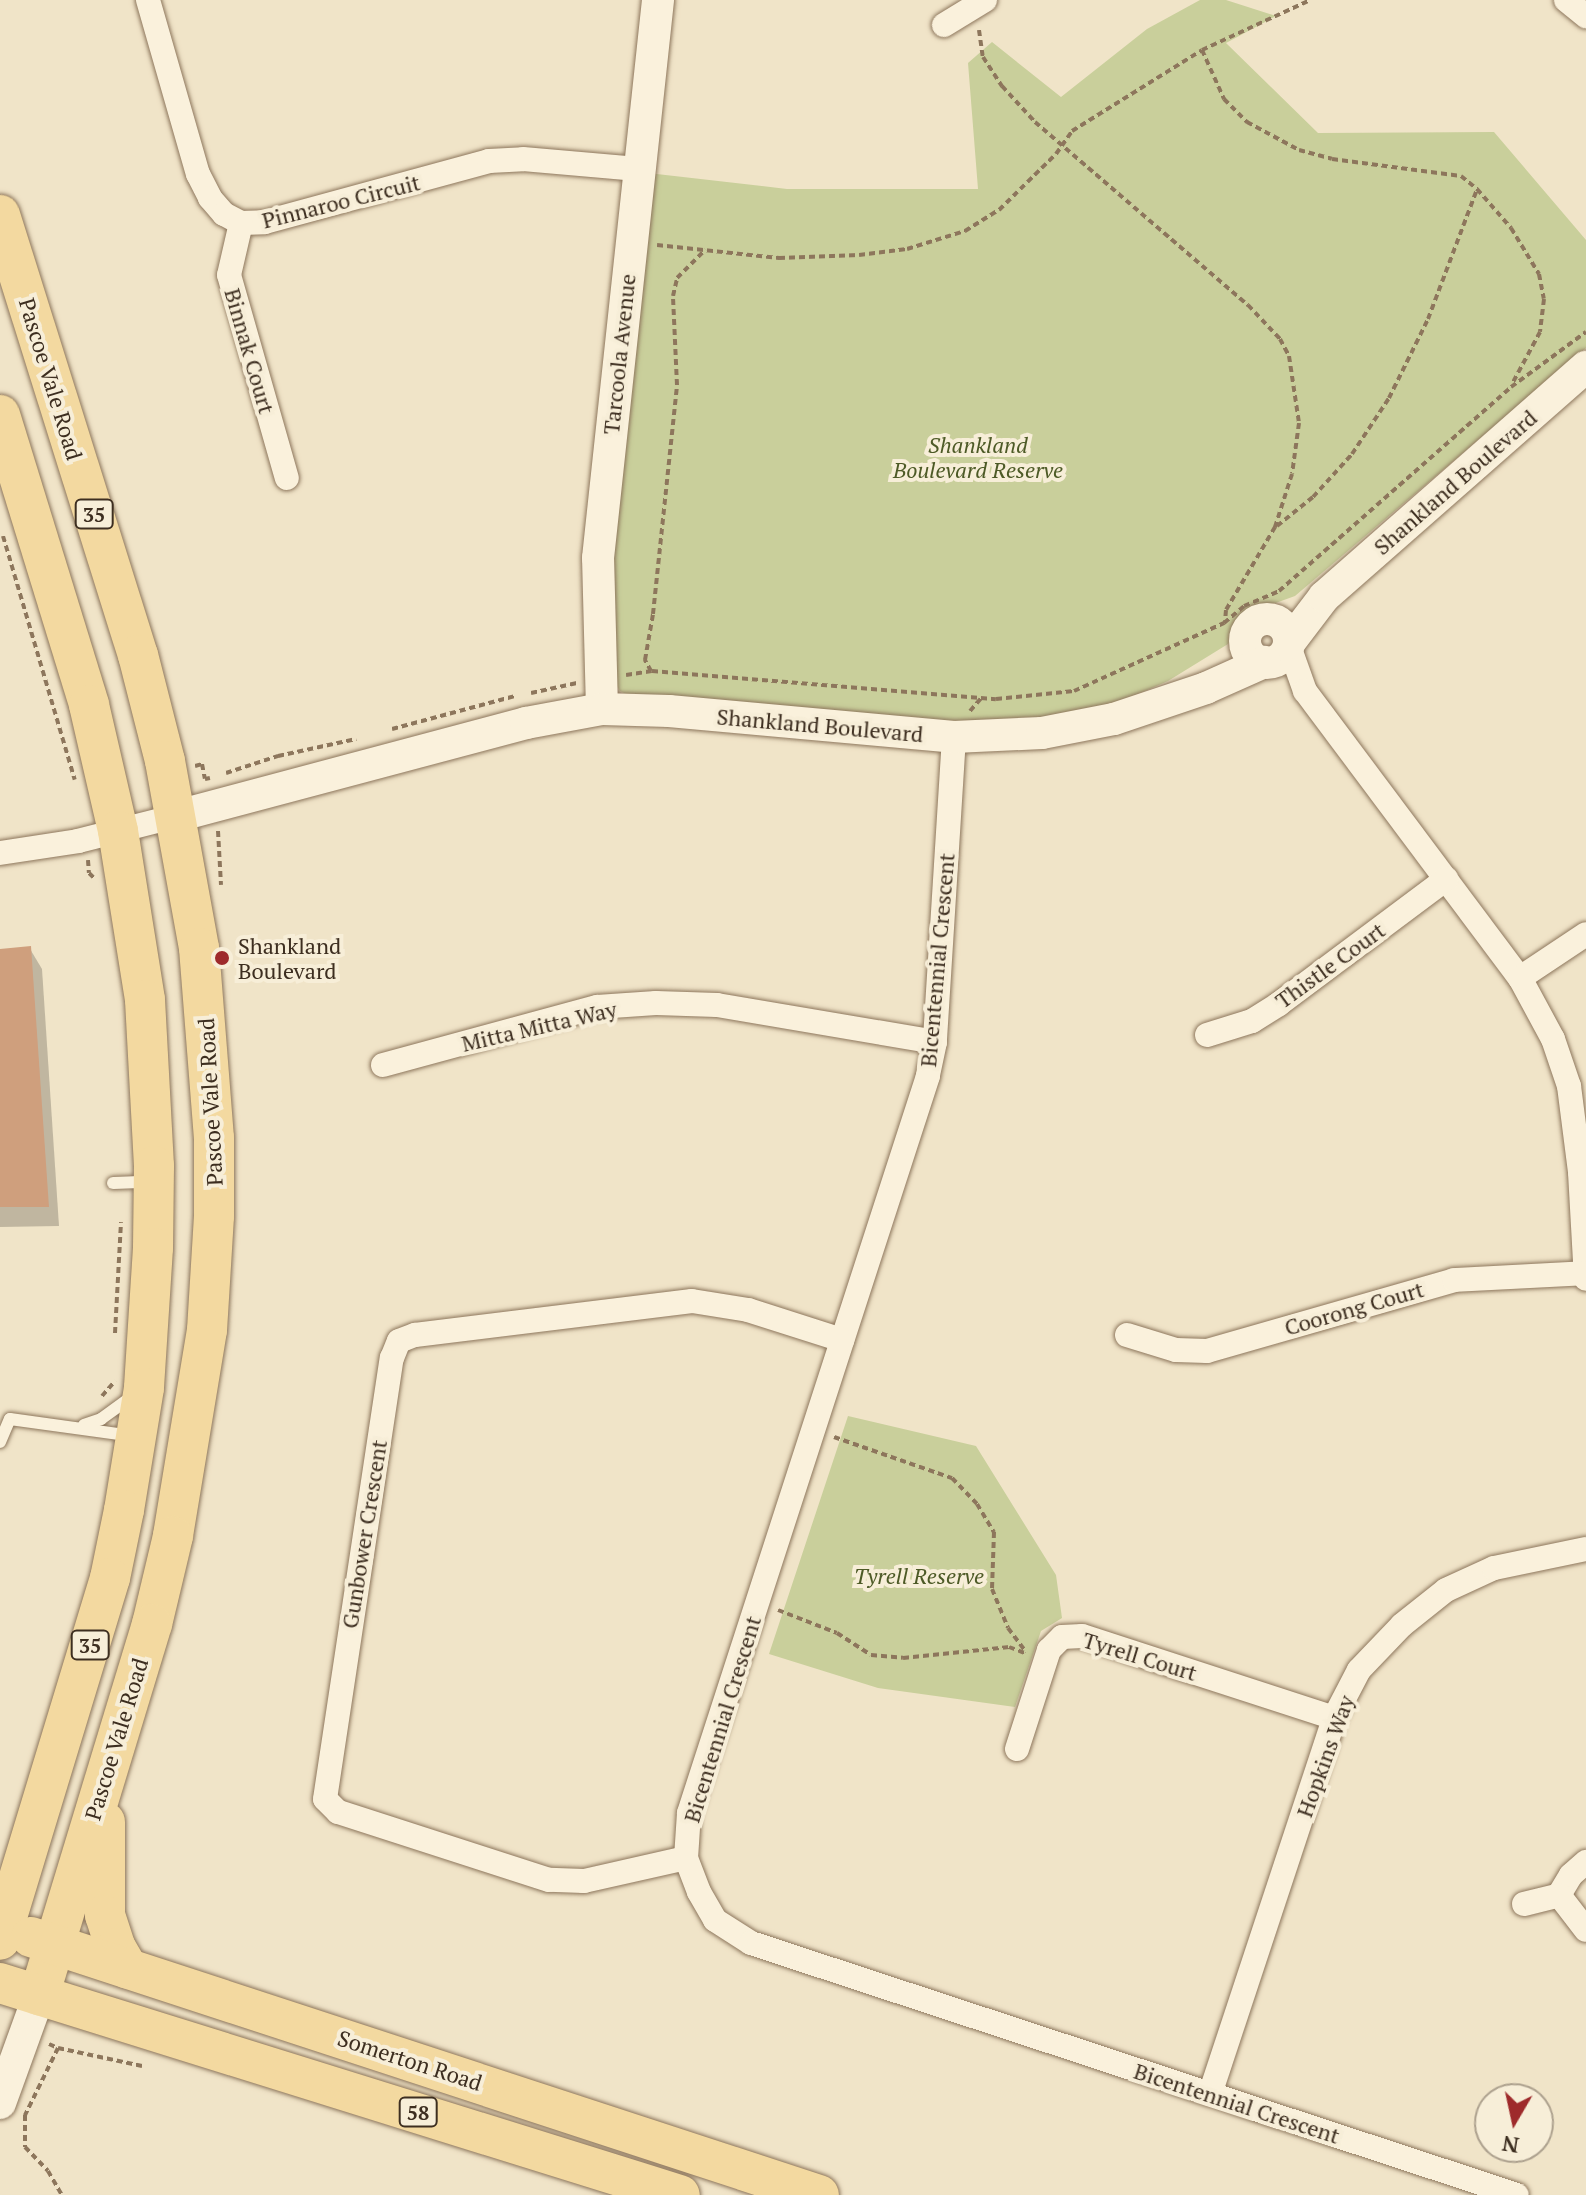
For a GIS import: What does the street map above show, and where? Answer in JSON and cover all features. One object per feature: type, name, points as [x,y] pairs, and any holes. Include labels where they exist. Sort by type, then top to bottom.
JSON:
[{"type":"main road","name":"Pascoe Vale Road","points":[[0,215],[138,655],[190,793],[214,1138],[210,1293],[196,1406],[173,1536],[152,1624],[39,1995]]},
{"type":"main road","name":"35","points":[[0,415],[16,486],[89,705],[118,831],[145,1000],[130,1183],[129,1401],[110,1578],[14,1856],[1,1932]]},
{"type":"main road","points":[[129,1401],[165,1433],[196,1406]]},
{"type":"main road","points":[[106,1774],[105,1915],[116,1948],[128,1969]]},
{"type":"main road","name":"Somerton Road","points":[[1,1932],[54,1945],[819,2195]]},
{"type":"main road","name":"58","points":[[0,1983],[680,2195]]},
{"type":"street","name":"Pinnaroo Circuit","points":[[148,0],[198,174],[210,198],[224,214],[241,223],[265,222],[489,161],[523,159],[638,169]]},
{"type":"street","name":"Tarcoola Avenue","points":[[601,694],[598,558],[658,0]]},
{"type":"street","points":[[1566,0],[1586,16]]},
{"type":"street","points":[[940,26],[980,4]]},
{"type":"street","name":"Binnak Court","points":[[241,223],[229,275],[288,483]]},
{"type":"street","name":"Shankland Boulevard","points":[[190,793],[526,723],[601,694],[669,711],[954,737],[1042,733],[1114,719],[1183,695],[1264,642],[1324,597],[1586,367]]},
{"type":"street","points":[[1264,642],[1305,691],[1520,978],[1553,1039],[1569,1086],[1580,1172],[1586,1279]]},
{"type":"street","name":"Bicentennial Crescent","points":[[954,737],[935,1042],[928,1076],[689,1813],[686,1858],[715,1920],[751,1943],[1517,2195]]},
{"type":"street","points":[[0,853],[118,831],[190,793]]},
{"type":"street","name":"Thistle Court","points":[[1207,1035],[1252,1021],[1279,1004],[1446,879]]},
{"type":"street","points":[[1520,978],[1586,934]]},
{"type":"street","name":"Mitta Mitta Way","points":[[383,1065],[597,1007],[656,1003],[717,1005],[935,1042]]},
{"type":"street","name":"Coorong Court","points":[[1127,1335],[1176,1350],[1207,1351],[1454,1280],[1586,1273]]},
{"type":"street","name":"Gunbower Crescent","points":[[686,1858],[584,1881],[549,1880],[338,1812],[325,1799],[392,1358],[399,1341],[415,1335],[692,1301],[748,1310],[842,1340]]},
{"type":"street","name":"Hopkins Way","points":[[1210,2094],[1334,1718],[1359,1670],[1402,1625],[1446,1590],[1494,1568],[1586,1549]]},
{"type":"street","name":"Tyrell Court","points":[[1037,1656],[1049,1650],[1062,1637],[1082,1636],[1334,1718]]},
{"type":"street","points":[[1017,1749],[1037,1656]]},
{"type":"street","points":[[1524,1904],[1559,1895],[1571,1875],[1586,1862]]},
{"type":"street","points":[[1559,1895],[1586,1930]]},
{"type":"street","points":[[0,2103],[39,1995]]},
{"type":"lane","points":[[81,1427],[129,1401]]},
{"type":"lane","points":[[0,1442],[10,1419],[81,1427],[129,1401]]},
{"type":"path","points":[[630,242],[779,258],[859,255],[907,249],[965,231],[999,210],[1072,131],[1202,50],[1310,0]]},
{"type":"path","points":[[980,4],[983,57],[1002,86],[1062,145],[1248,305],[1280,339],[1289,356],[1296,399],[1298,442],[1275,527],[1226,610],[1264,642]]},
{"type":"path","points":[[1202,50],[1224,99],[1247,122],[1299,150],[1332,159],[1461,176],[1477,189],[1511,228],[1539,274],[1544,299],[1540,332],[1511,387]]},
{"type":"path","points":[[1275,527],[1313,497],[1352,454],[1389,398],[1428,319],[1477,189]]},
{"type":"path","points":[[652,671],[645,660],[653,614],[677,385],[673,296],[677,278],[705,250]]},
{"type":"path","points":[[1264,642],[1244,606],[1279,591],[1511,387],[1586,332]]},
{"type":"path","points":[[386,731],[504,699],[601,694],[652,671],[996,699],[1074,691],[1264,642]]},
{"type":"path","points":[[190,793],[278,756],[359,738]]},
{"type":"path","points":[[190,793],[202,764],[190,793]]},
{"type":"path","points":[[190,793],[219,837],[221,889]]},
{"type":"path","points":[[93,879],[97,891]]},
{"type":"path","points":[[116,1340],[130,1183]]},
{"type":"path","points":[[115,1381],[129,1401],[99,1400],[115,1381]]},
{"type":"path","points":[[813,1430],[952,1478],[977,1504],[994,1532],[992,1589],[1008,1628],[1037,1656]]},
{"type":"path","points":[[757,1602],[837,1633],[871,1655],[903,1658],[1009,1647],[1037,1656]]},
{"type":"path","points":[[44,2042],[58,2048],[142,2066]]},
{"type":"path","points":[[58,2048],[25,2115],[25,2147],[48,2171],[62,2195]]},
{"type":"green space","name":"Shankland Boulevard Reserve","points":[[1200,0],[1226,0],[1276,16],[1226,43],[1318,133],[1494,132],[1586,240],[1586,348],[1295,596],[1250,612],[1228,644],[1168,681],[1106,708],[1041,721],[977,724],[634,698],[620,691],[611,677],[608,558],[648,173],[787,189],[978,189],[968,63],[992,42],[1061,97],[1147,29]]},
{"type":"green space","name":"Tyrell Reserve","points":[[848,1416],[976,1446],[1056,1575],[1062,1618],[1041,1631],[1015,1707],[878,1688],[769,1654]]},
{"type":"building","points":[[31,946],[49,1207],[0,1207],[0,949]]},
{"type":"place","name":"Shankland Boulevard","points":[[222,958]]}]
